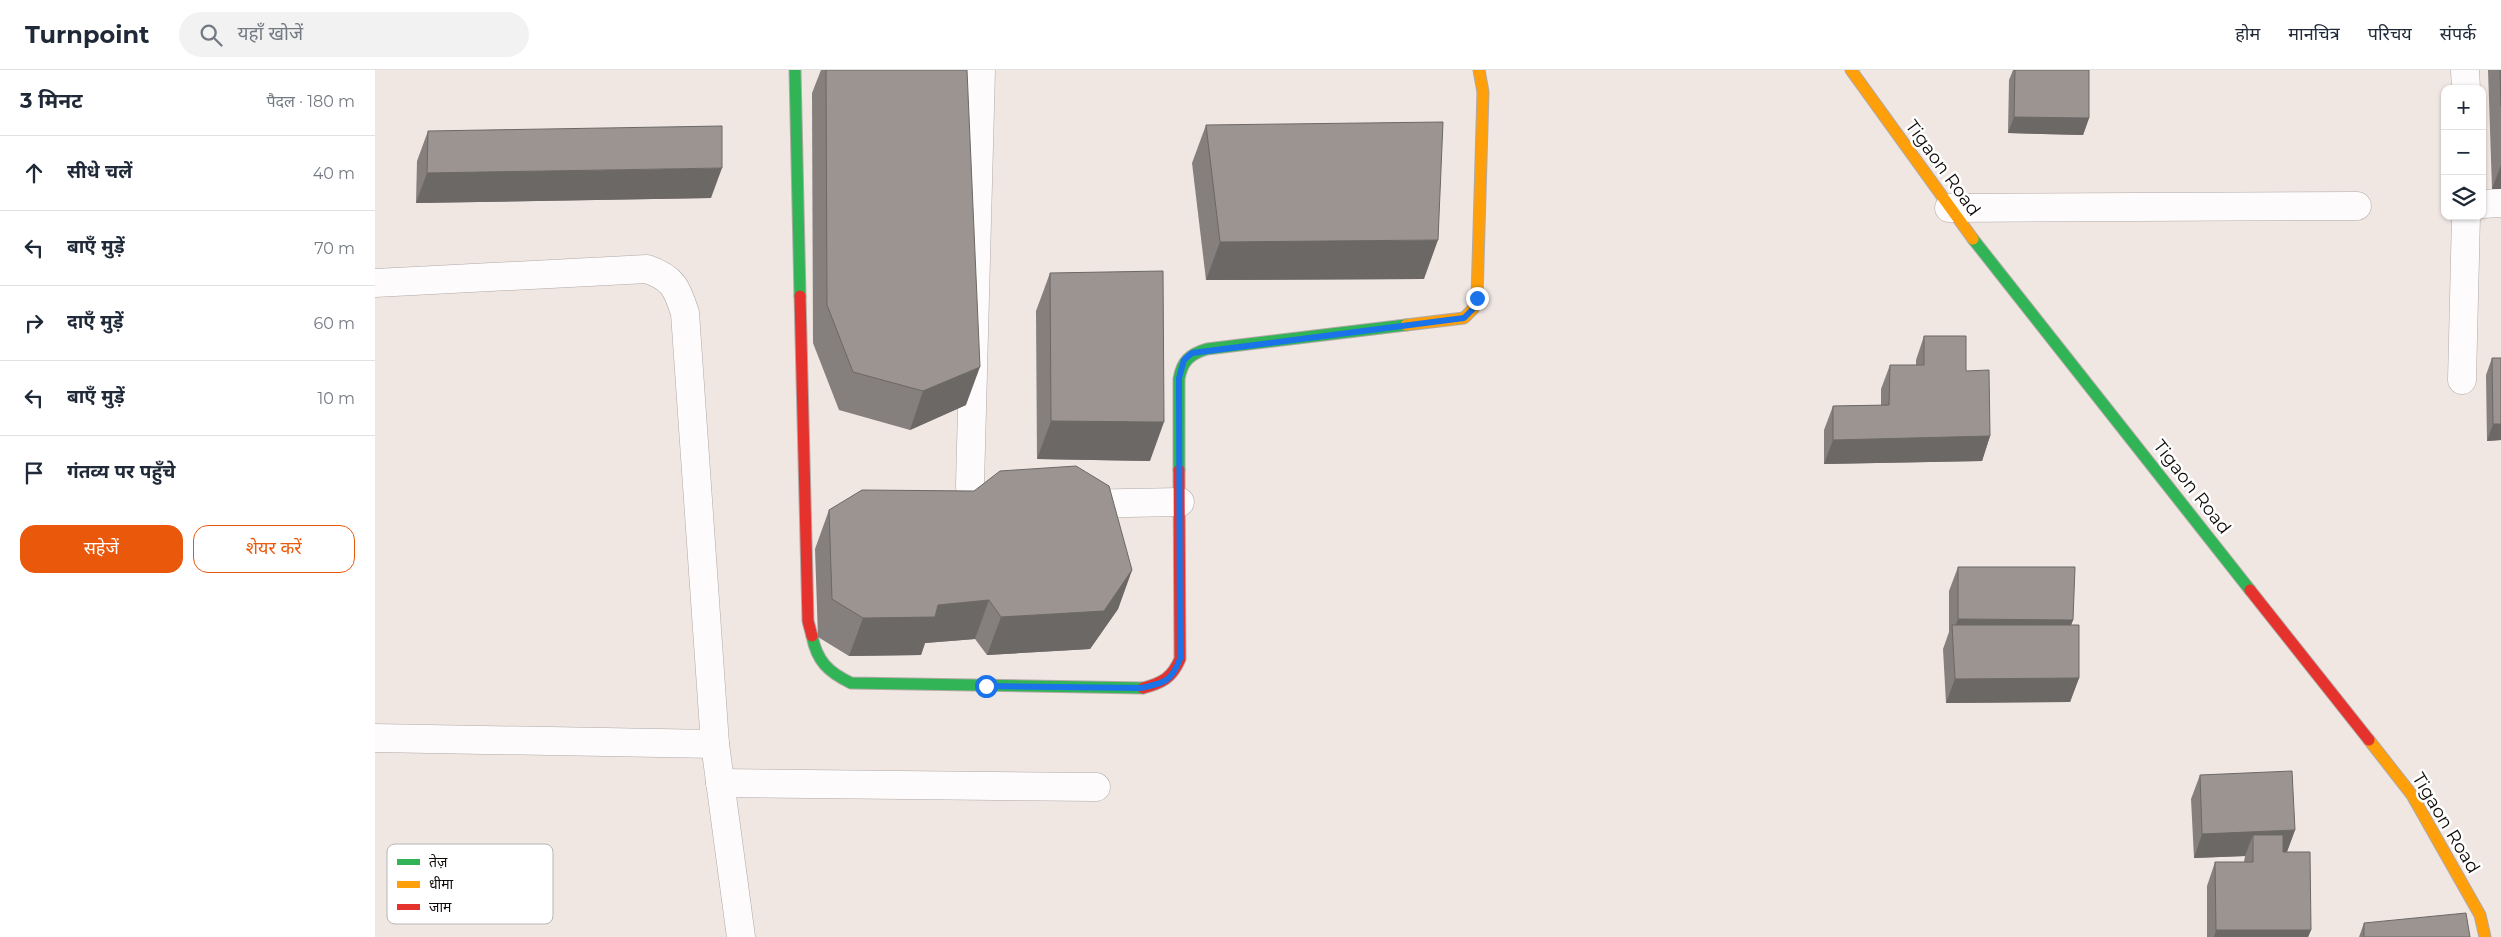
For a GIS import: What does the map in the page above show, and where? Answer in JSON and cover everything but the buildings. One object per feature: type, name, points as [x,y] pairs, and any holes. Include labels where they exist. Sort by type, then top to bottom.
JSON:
[{"type":"street","points":[[795,70],[808,620],[816,656],[831,675],[851,683],[1132,688],[1163,683],[1174,674],[1180,659],[1180,369],[1184,360],[1192,353],[1464,318],[1473,309],[1477,298],[1483,92],[1479,70]]},
{"type":"street","points":[[981,70],[971,500],[977,506],[1024,505]]},
{"type":"street","name":"Tigaon Road","points":[[1851,70],[1949,208],[2413,795],[2480,915],[2485,937]]},
{"type":"street","points":[[2465,70],[2466,85]]},
{"type":"street","points":[[2486,204],[2501,203]]},
{"type":"street","points":[[1949,208],[2357,206]]},
{"type":"street","points":[[2462,380],[2466,220]]},
{"type":"street","points":[[375,283],[647,269],[665,275],[678,294],[685,313],[715,744],[741,937]]},
{"type":"street","points":[[1053,504],[1179,502]]},
{"type":"street","points":[[375,738],[715,744]]},
{"type":"street","points":[[720,783],[1096,787]]},
{"type":"traffic: fast","points":[[795,70],[800,296]]},
{"type":"traffic: fast","points":[[1973,239],[2250,590]]},
{"type":"traffic: fast","points":[[1179,470],[1179,379],[1182,367],[1191,356],[1207,349],[1406,325]]},
{"type":"traffic: fast","points":[[812,636],[820,659],[836,675],[851,683],[1143,688]]},
{"type":"traffic: slow","points":[[1406,325],[1464,318],[1473,309],[1477,298],[1483,92],[1479,70]]},
{"type":"traffic: slow","points":[[1851,70],[1973,239]]},
{"type":"traffic: slow","points":[[2369,740],[2412,795],[2480,915],[2485,937]]},
{"type":"traffic: jam","points":[[800,296],[808,621],[812,636]]},
{"type":"traffic: jam","points":[[1143,688],[1166,679],[1174,671],[1180,659],[1179,470]]},
{"type":"traffic: jam","points":[[2250,590],[2369,740]]},
{"type":"route","points":[[986,686],[1141,688],[1163,683],[1174,674],[1180,659],[1179,378],[1184,360],[1192,353],[1207,349],[1464,318],[1473,309],[1477,298]]}]
